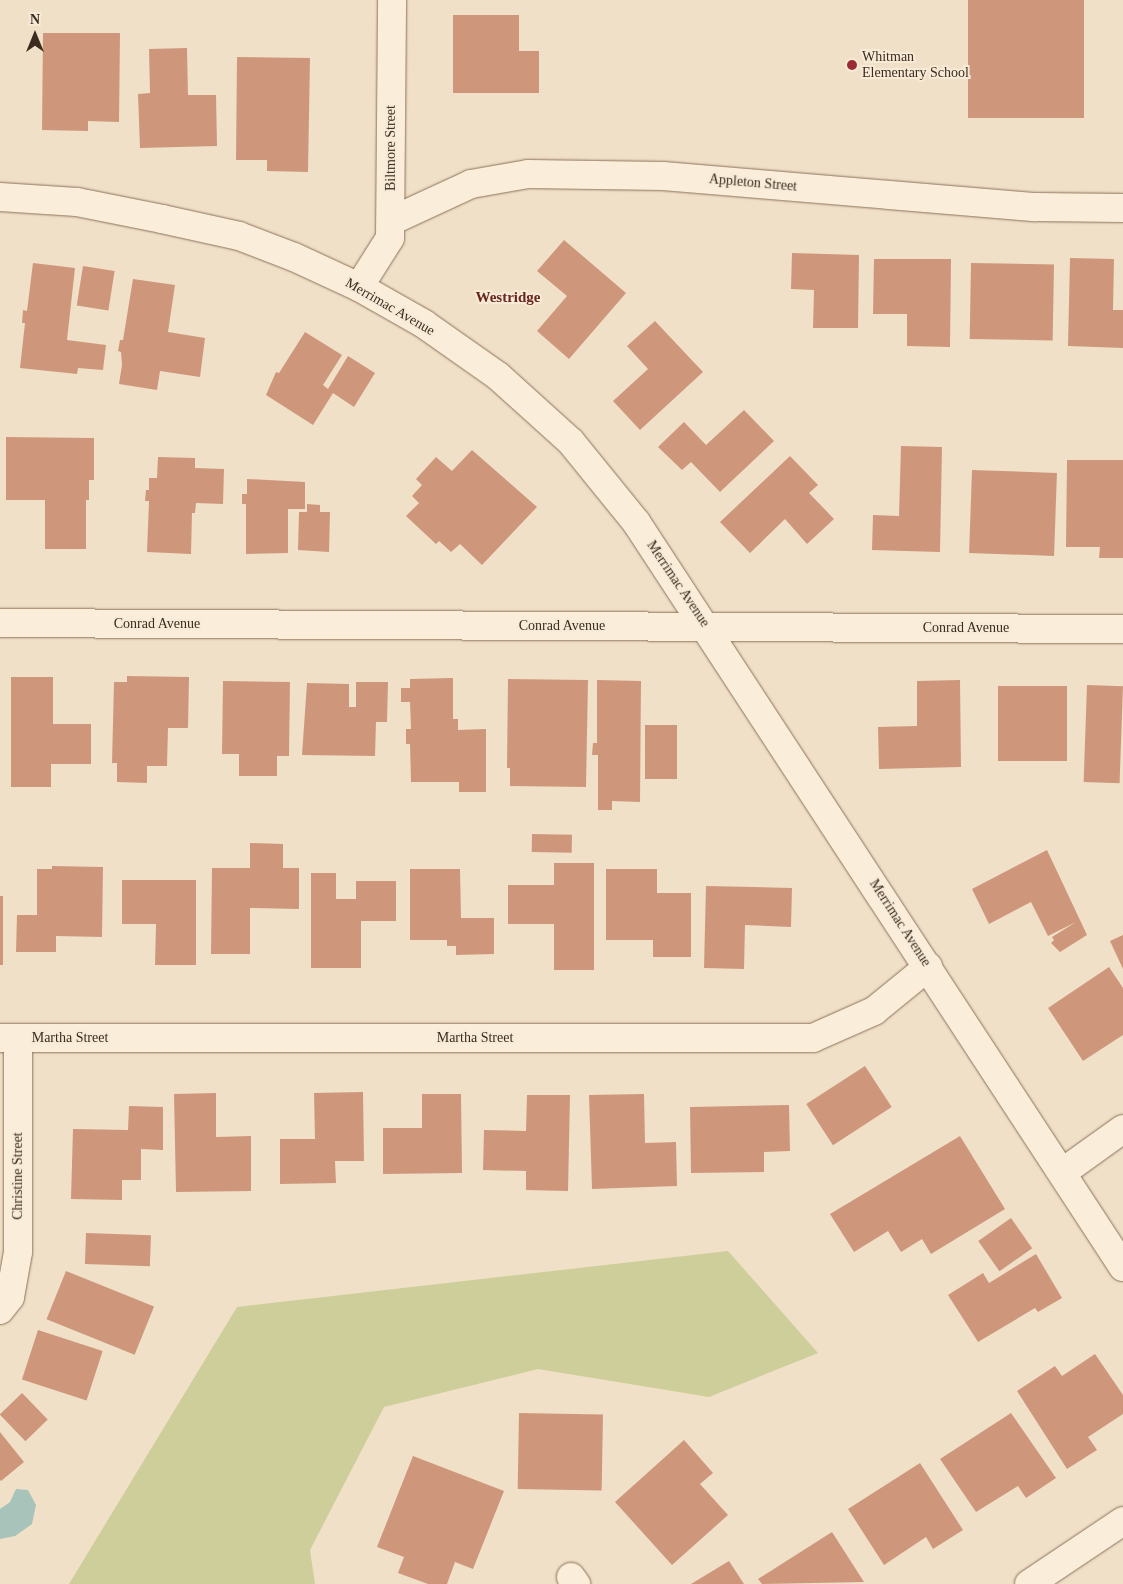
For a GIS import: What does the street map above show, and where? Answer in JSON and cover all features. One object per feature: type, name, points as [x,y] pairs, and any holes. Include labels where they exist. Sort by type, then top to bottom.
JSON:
[{"type":"street","name":"Biltmore Street","points":[[359,287],[390,238],[392,0]]},
{"type":"street","name":"Appleton Street","points":[[390,221],[471,184],[528,174],[663,176],[1036,207],[1123,208]]},
{"type":"street","name":"Merrimac Avenue","points":[[0,197],[77,202],[239,236],[359,287],[424,324],[498,376],[571,442],[636,522],[706,626],[1063,1172],[1123,1267]]},
{"type":"street","name":"Conrad Avenue","points":[[0,623],[1123,629]]},
{"type":"street","name":"Martha Street","points":[[9,1038],[813,1038],[874,1011],[928,967]]},
{"type":"street","name":"Christine Street","points":[[0,1310],[10,1297],[18,1252],[9,1038]]},
{"type":"street","points":[[1063,1172],[1123,1129]]},
{"type":"street","points":[[1029,1584],[1123,1521]]},
{"type":"green space","points":[[728,1251],[818,1353],[709,1397],[538,1369],[384,1407],[310,1550],[315,1584],[69,1584],[237,1307]]},
{"type":"water","points":[[16,1489],[28,1490],[36,1505],[32,1524],[15,1536],[0,1539],[0,1509],[10,1502]]},
{"type":"building","points":[[968,0],[1084,0],[1084,118],[968,118]]},
{"type":"building","points":[[453,15],[519,15],[519,51],[539,51],[539,93],[453,93]]},
{"type":"building","points":[[43,33],[120,33],[119,122],[88,121],[88,131],[42,130]]},
{"type":"building","points":[[187,48],[188,95],[216,95],[217,146],[140,148],[138,94],[150,93],[149,49]]},
{"type":"building","points":[[237,57],[310,58],[308,172],[267,171],[267,160],[236,160]]},
{"type":"building","points":[[564,240],[626,293],[569,359],[537,331],[567,296],[537,271]]},
{"type":"building","points":[[792,253],[859,255],[858,328],[813,328],[814,290],[791,289]]},
{"type":"building","points":[[1070,258],[1114,259],[1113,310],[1123,310],[1123,348],[1068,346]]},
{"type":"building","points":[[874,259],[951,259],[950,347],[907,346],[907,314],[873,314]]},
{"type":"building","points":[[33,263],[75,268],[67,340],[106,345],[103,370],[78,368],[77,374],[20,368],[25,323],[22,323],[23,310],[27,311]]},
{"type":"building","points":[[971,263],[1054,264],[1053,340],[970,339]]},
{"type":"building","points":[[83,266],[115,271],[108,311],[77,306]]},
{"type":"building","points":[[133,279],[175,285],[168,332],[205,338],[200,377],[160,371],[157,390],[119,384],[122,365],[121,352],[118,351],[120,340],[123,340]]},
{"type":"building","points":[[655,321],[703,372],[640,430],[613,401],[648,369],[627,346]]},
{"type":"building","points":[[305,332],[342,355],[323,385],[328,389],[348,356],[375,373],[354,407],[333,393],[313,425],[266,395],[276,372],[279,373]]},
{"type":"building","points":[[744,410],[774,441],[720,492],[691,462],[682,470],[658,447],[684,422],[706,445]]},
{"type":"building","points":[[6,437],[94,438],[94,480],[89,480],[89,500],[86,500],[86,549],[45,549],[45,500],[6,500]]},
{"type":"building","points":[[901,446],[942,447],[940,552],[872,550],[873,515],[899,516]]},
{"type":"building","points":[[472,450],[537,507],[482,565],[460,544],[451,552],[439,541],[436,544],[406,516],[419,503],[412,496],[422,485],[416,479],[436,457],[452,471]]},
{"type":"building","points":[[790,456],[818,485],[809,493],[834,519],[807,544],[785,519],[750,553],[720,522]]},
{"type":"building","points":[[158,457],[195,458],[195,468],[224,469],[223,504],[196,503],[195,513],[192,513],[191,554],[147,552],[149,501],[145,501],[146,490],[149,490],[149,478],[157,478]]},
{"type":"building","points":[[1067,460],[1123,460],[1123,558],[1099,558],[1100,547],[1066,547]]},
{"type":"building","points":[[972,470],[1057,473],[1054,556],[969,553]]},
{"type":"building","points":[[247,479],[305,482],[305,509],[288,509],[288,553],[246,554],[246,504],[242,504],[242,494],[247,494]]},
{"type":"building","points":[[307,504],[320,505],[320,512],[330,512],[329,552],[298,550],[299,512],[307,512]]},
{"type":"building","points":[[127,676],[189,677],[188,728],[168,728],[167,766],[147,766],[147,783],[117,782],[117,763],[112,763],[114,682],[127,682]]},
{"type":"building","points":[[11,677],[53,677],[53,724],[91,724],[91,764],[51,764],[51,787],[11,787]]},
{"type":"building","points":[[453,678],[453,719],[458,719],[458,730],[486,729],[486,792],[459,792],[459,782],[411,782],[410,744],[406,744],[406,729],[411,729],[410,702],[401,702],[401,688],[410,688],[410,679]]},
{"type":"building","points":[[508,679],[588,680],[586,787],[510,786],[510,768],[507,768]]},
{"type":"building","points":[[597,680],[641,681],[640,802],[612,801],[612,810],[598,810],[598,755],[592,755],[593,743],[597,743]]},
{"type":"building","points":[[960,680],[961,767],[879,769],[878,727],[917,726],[917,681]]},
{"type":"building","points":[[223,681],[290,682],[289,756],[277,756],[277,776],[239,776],[239,754],[222,754]]},
{"type":"building","points":[[356,682],[388,682],[387,722],[376,722],[375,756],[302,755],[307,683],[349,684],[349,707],[356,707]]},
{"type":"building","points":[[1087,685],[1123,686],[1120,783],[1084,782]]},
{"type":"building","points":[[998,686],[1067,686],[1067,761],[998,761]]},
{"type":"building","points":[[645,725],[677,725],[677,779],[645,779]]},
{"type":"building","points":[[532,834],[572,835],[572,853],[532,852]]},
{"type":"building","points":[[250,843],[283,844],[283,868],[299,868],[299,909],[250,908],[250,954],[211,954],[212,868],[250,868]]},
{"type":"building","points":[[1047,850],[1087,935],[1060,952],[1051,943],[1054,940],[1052,937],[1076,922],[1048,936],[1031,902],[989,924],[972,889]]},
{"type":"building","points":[[554,863],[594,863],[594,970],[554,970],[554,924],[508,924],[508,885],[554,885]]},
{"type":"building","points":[[52,866],[103,867],[102,937],[56,936],[56,952],[16,952],[17,915],[37,915],[37,869],[52,869]]},
{"type":"building","points":[[410,869],[460,869],[461,918],[494,918],[494,954],[456,955],[456,946],[447,946],[447,940],[410,940]]},
{"type":"building","points":[[606,869],[657,869],[657,893],[691,893],[691,957],[653,957],[653,940],[606,940]]},
{"type":"building","points":[[311,873],[336,873],[336,899],[356,899],[356,881],[396,881],[396,921],[361,921],[361,968],[311,968]]},
{"type":"building","points":[[122,880],[196,880],[196,965],[155,965],[156,924],[122,924]]},
{"type":"building","points":[[706,886],[792,888],[791,927],[745,925],[744,969],[704,968]]},
{"type":"building","points":[[0,896],[3,896],[3,965],[0,965]]},
{"type":"building","points":[[1123,935],[1123,969],[1110,941]]},
{"type":"building","points":[[1109,967],[1123,988],[1123,1035],[1083,1061],[1048,1008]]},
{"type":"building","points":[[865,1066],[892,1107],[833,1145],[806,1104]]},
{"type":"building","points":[[363,1092],[364,1161],[335,1161],[336,1183],[280,1184],[280,1139],[315,1139],[314,1093]]},
{"type":"building","points":[[216,1093],[216,1137],[251,1136],[251,1191],[176,1192],[174,1094]]},
{"type":"building","points":[[422,1094],[461,1094],[462,1173],[383,1174],[383,1128],[422,1128]]},
{"type":"building","points":[[644,1094],[645,1143],[676,1142],[677,1186],[592,1189],[589,1095]]},
{"type":"building","points":[[527,1095],[570,1095],[568,1191],[526,1190],[526,1171],[483,1170],[484,1130],[526,1131]]},
{"type":"building","points":[[789,1105],[790,1151],[764,1152],[764,1172],[691,1173],[690,1107]]},
{"type":"building","points":[[129,1106],[163,1107],[163,1150],[141,1149],[141,1180],[122,1180],[122,1200],[71,1199],[73,1129],[128,1130]]},
{"type":"building","points":[[960,1136],[1005,1209],[931,1254],[922,1239],[901,1252],[888,1231],[854,1252],[830,1214]]},
{"type":"building","points":[[1011,1218],[1032,1248],[999,1271],[978,1241]]},
{"type":"building","points":[[86,1233],[151,1235],[150,1266],[85,1264]]},
{"type":"building","points":[[1036,1254],[1062,1298],[1038,1312],[1035,1308],[978,1342],[948,1295],[983,1273],[989,1283]]},
{"type":"building","points":[[66,1271],[154,1307],[135,1355],[47,1319]]},
{"type":"building","points":[[38,1330],[103,1351],[87,1400],[22,1379]]},
{"type":"building","points":[[1095,1354],[1123,1395],[1123,1414],[1088,1437],[1097,1450],[1067,1469],[1017,1391],[1055,1366],[1062,1376]]},
{"type":"building","points":[[22,1393],[48,1420],[25,1441],[0,1415]]},
{"type":"building","points":[[519,1413],[603,1414],[602,1490],[518,1489]]},
{"type":"building","points":[[1011,1413],[1056,1478],[1026,1498],[1018,1486],[976,1512],[940,1459]]},
{"type":"building","points":[[0,1432],[24,1462],[1,1481],[0,1480]]},
{"type":"building","points":[[684,1440],[713,1473],[700,1484],[728,1515],[672,1565],[615,1502]]},
{"type":"building","points":[[413,1456],[504,1491],[473,1569],[455,1562],[447,1584],[428,1584],[398,1573],[404,1557],[377,1547]]},
{"type":"building","points":[[920,1463],[963,1530],[933,1549],[926,1537],[884,1565],[848,1509]]},
{"type":"building","points":[[832,1532],[864,1582],[762,1584],[758,1579]]},
{"type":"building","points":[[729,1561],[744,1584],[691,1584]]},
{"type":"place","name":"Whitman Elementary School","points":[[852,65]]},
{"type":"district","name":"Westridge","points":[[508,298]]}]
